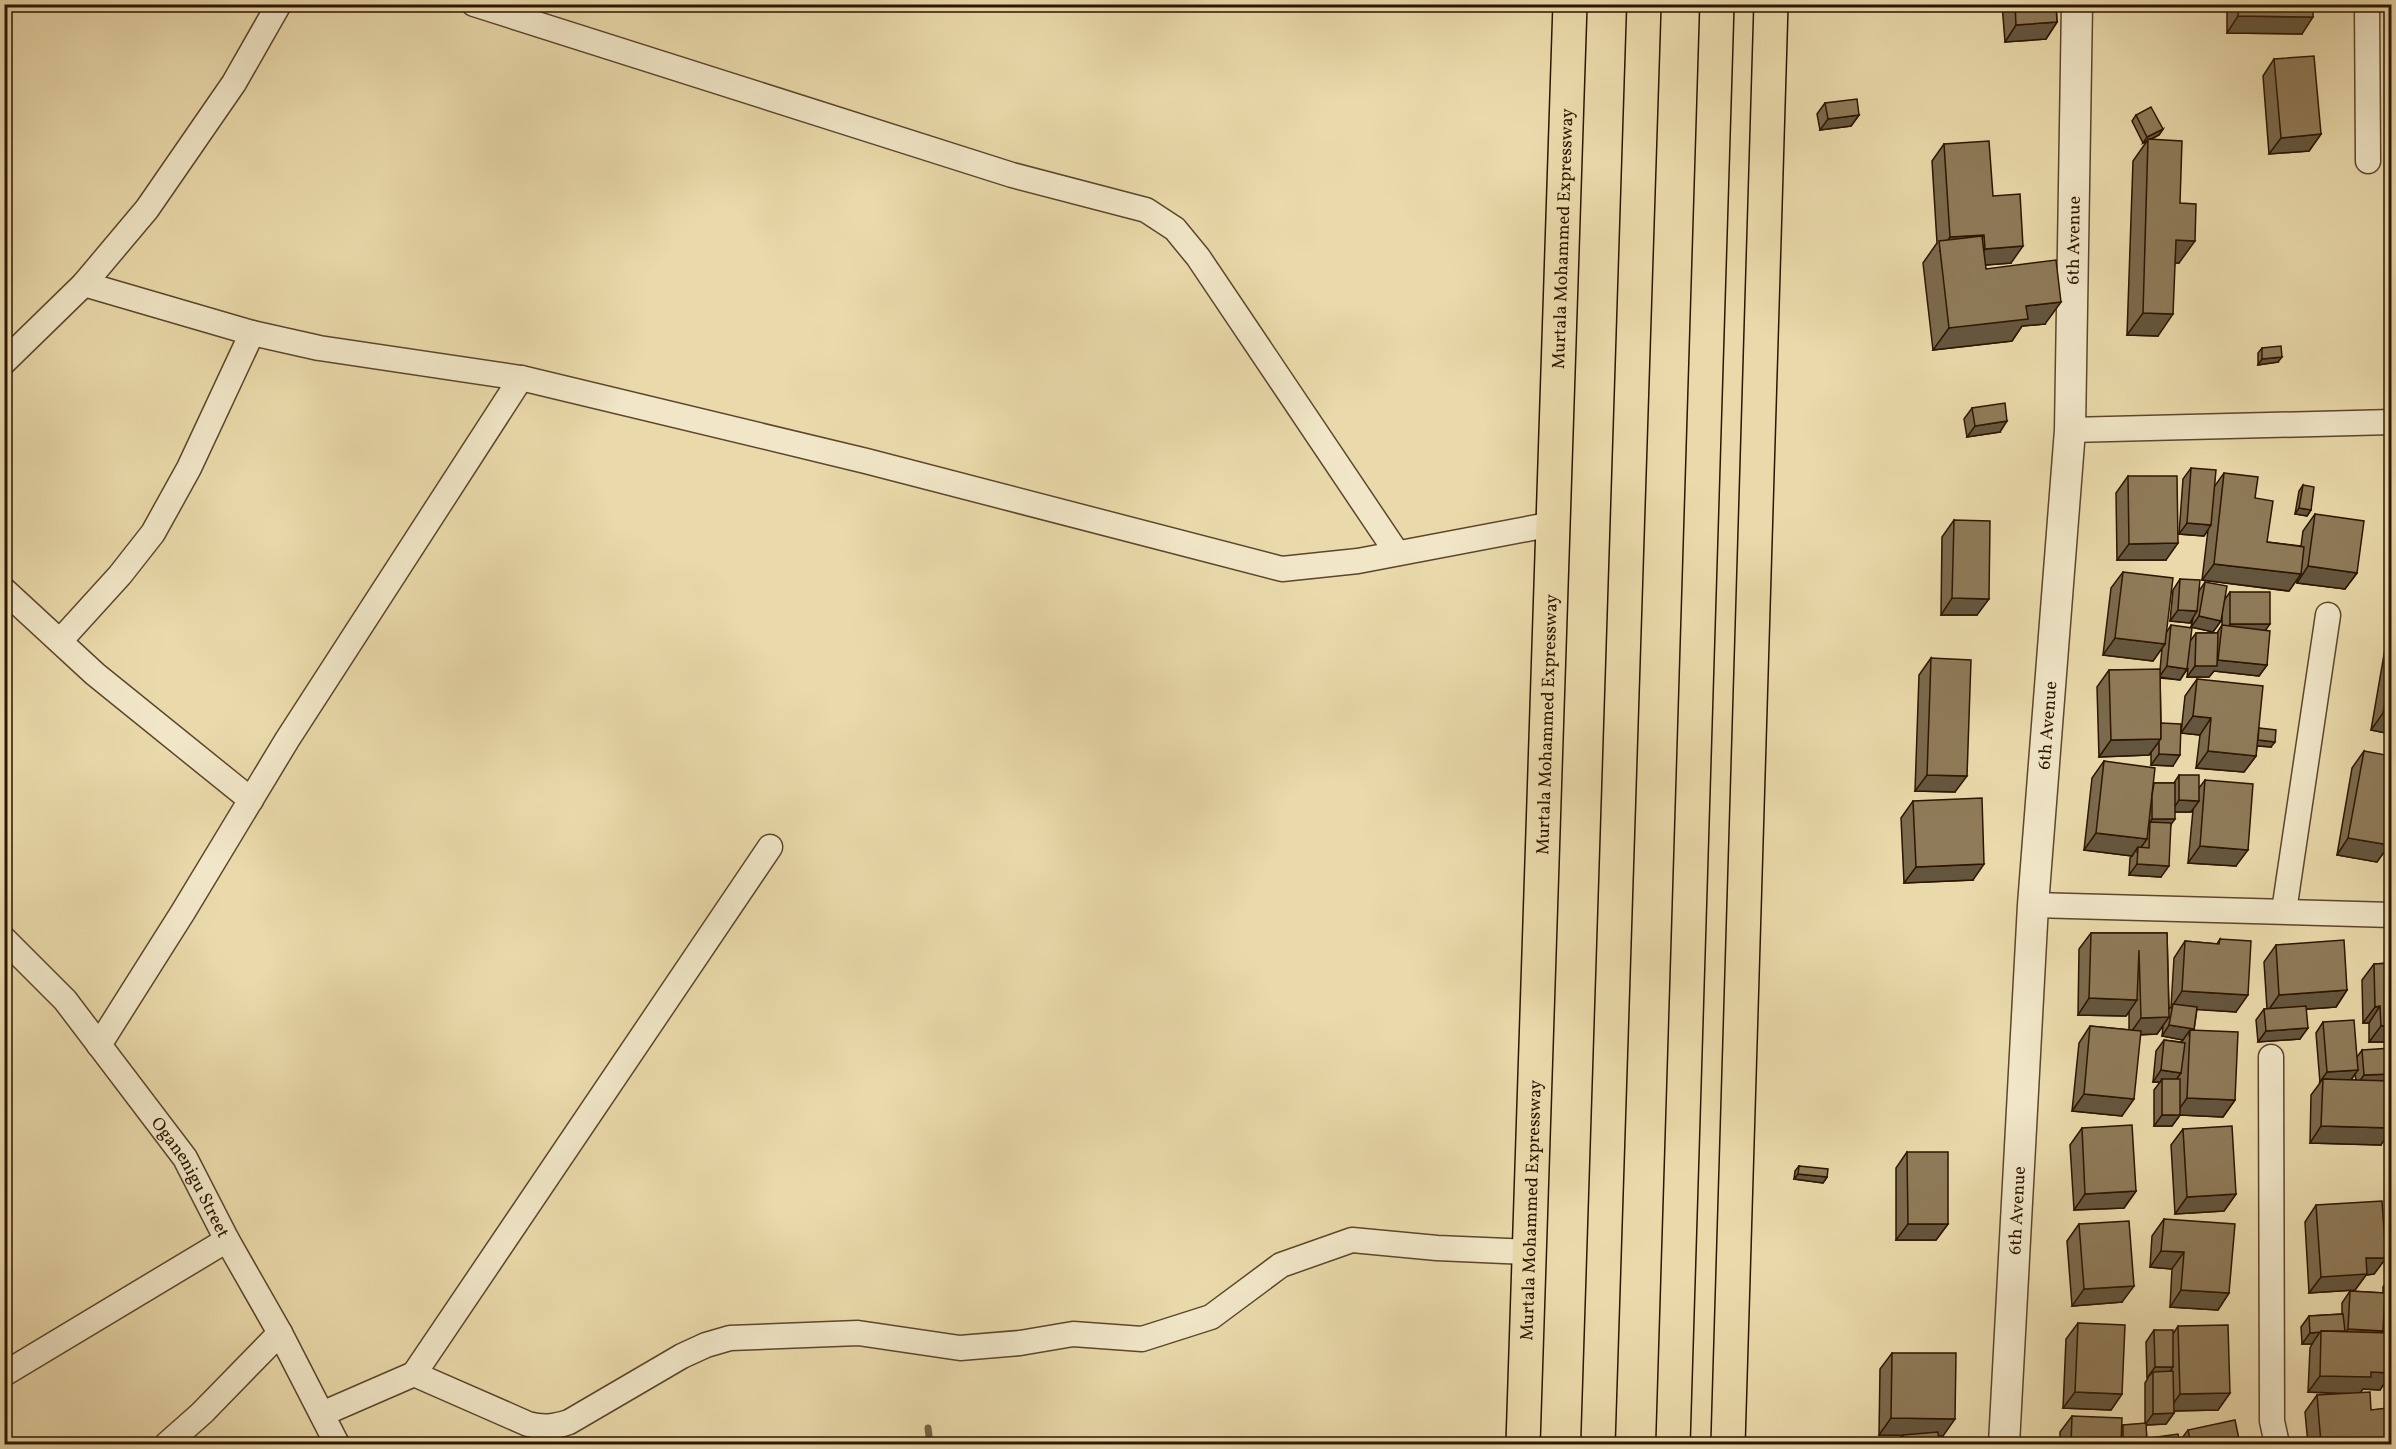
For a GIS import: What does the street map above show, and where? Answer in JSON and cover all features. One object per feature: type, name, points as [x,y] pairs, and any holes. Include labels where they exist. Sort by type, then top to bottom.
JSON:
[{"type":"highway","name":"Murtala Mohammed Expressway","points":[[1523,1444],[1570,4]]},
{"type":"highway","points":[[1598,1444],[1644,4]]},
{"type":"highway","points":[[1673,1444],[1717,4]]},
{"type":"highway","points":[[1728,1444],[1771,4]]},
{"type":"street","points":[[4,362],[84,284],[147,210],[234,83],[279,4]]},
{"type":"street","points":[[474,4],[1012,176],[1146,210],[1175,229],[1198,257],[1397,553]]},
{"type":"street","name":"6th Avenue","points":[[2004,1444],[2033,906],[2070,430],[2077,4]]},
{"type":"street","points":[[2367,4],[2367,161]]},
{"type":"street","points":[[84,284],[252,333],[348,353],[521,378],[845,456],[1282,569],[1358,561],[1554,524]]},
{"type":"street","points":[[60,641],[120,575],[153,533],[189,468],[252,333]]},
{"type":"street","points":[[99,1045],[251,800],[521,378]]},
{"type":"street","points":[[2070,430],[2391,422]]},
{"type":"street","points":[[4,590],[95,674],[251,800]]},
{"type":"street","points":[[2284,911],[2328,615]]},
{"type":"street","points":[[322,1414],[414,1374],[770,847]]},
{"type":"street","points":[[2033,906],[2391,915]]},
{"type":"street","name":"Oganenigu Street","points":[[4,939],[65,1000],[185,1158],[226,1240],[280,1333],[337,1444]]},
{"type":"street","points":[[2271,1057],[2272,1421],[2277,1444]]},
{"type":"street","points":[[4,1374],[226,1240]]},
{"type":"street","points":[[414,1374],[528,1424],[554,1427],[569,1422],[682,1356],[706,1345],[730,1338],[858,1332],[960,1348],[1020,1343],[1073,1334],[1142,1339],[1211,1317],[1281,1265],[1353,1240],[1437,1248],[1529,1252]]},
{"type":"street","points":[[167,1444],[202,1413],[280,1333]]},
{"type":"building","points":[[2015,4],[2056,4],[2057,22],[2016,25]]},
{"type":"building","points":[[2239,4],[2313,4],[2313,17],[2238,16]]},
{"type":"building","points":[[2314,56],[2321,134],[2281,138],[2274,59]]},
{"type":"building","points":[[1857,99],[1859,115],[1828,119],[1825,103]]},
{"type":"building","points":[[2151,107],[2163,129],[2147,137],[2136,115]]},
{"type":"building","points":[[2148,139],[2182,141],[2180,203],[2196,204],[2195,241],[2176,240],[2173,314],[2143,313]]},
{"type":"building","points":[[1989,141],[1993,196],[2020,194],[2023,246],[1985,249],[1984,235],[1950,237],[1944,144]]},
{"type":"building","points":[[1982,236],[1986,269],[2056,260],[2061,302],[2026,306],[2028,319],[1949,328],[1939,241]]},
{"type":"building","points":[[2281,346],[2282,357],[2262,359],[2262,348]]},
{"type":"building","points":[[2005,403],[2007,421],[1975,426],[1972,408]]},
{"type":"building","points":[[2191,468],[2216,470],[2211,525],[2187,523]]},
{"type":"building","points":[[2224,473],[2258,477],[2255,498],[2273,501],[2267,542],[2304,547],[2301,574],[2214,564]]},
{"type":"building","points":[[2128,476],[2177,476],[2178,543],[2129,544]]},
{"type":"building","points":[[2303,485],[2314,487],[2311,510],[2299,508]]},
{"type":"building","points":[[2315,514],[2364,521],[2357,573],[2308,566]]},
{"type":"building","points":[[1954,520],[1990,521],[1989,599],[1952,598]]},
{"type":"building","points":[[2123,572],[2173,578],[2165,644],[2115,638]]},
{"type":"building","points":[[2180,579],[2200,580],[2197,611],[2178,610]]},
{"type":"building","points":[[2205,582],[2227,586],[2221,621],[2199,616]]},
{"type":"building","points":[[2230,592],[2270,592],[2270,624],[2230,624]]},
{"type":"building","points":[[2171,625],[2192,628],[2187,669],[2167,666]]},
{"type":"building","points":[[2222,625],[2270,631],[2267,665],[2218,660]]},
{"type":"building","points":[[2196,633],[2218,633],[2217,666],[2195,666]]},
{"type":"building","points":[[1931,658],[1971,660],[1967,776],[1927,775]]},
{"type":"building","points":[[2391,663],[2391,715],[2383,713]]},
{"type":"building","points":[[2160,669],[2161,739],[2111,740],[2109,670]]},
{"type":"building","points":[[2197,679],[2263,686],[2256,756],[2208,751],[2211,718],[2193,716]]},
{"type":"building","points":[[2161,723],[2181,724],[2180,755],[2159,754]]},
{"type":"building","points":[[2259,728],[2276,730],[2275,742],[2258,740]]},
{"type":"building","points":[[2364,751],[2391,756],[2389,845],[2348,838]]},
{"type":"building","points":[[2104,761],[2155,768],[2147,839],[2096,833]]},
{"type":"building","points":[[2179,775],[2199,775],[2199,801],[2179,800]]},
{"type":"building","points":[[2205,780],[2253,784],[2248,850],[2200,846]]},
{"type":"building","points":[[2154,783],[2175,783],[2175,819],[2152,819]]},
{"type":"building","points":[[1982,798],[1984,864],[1916,867],[1913,801]]},
{"type":"building","points":[[2150,822],[2171,823],[2169,866],[2137,864],[2138,847],[2149,848]]},
{"type":"building","points":[[2091,933],[2167,933],[2169,1017],[2141,1018],[2139,950],[2137,1000],[2089,998]]},
{"type":"building","points":[[2220,939],[2251,941],[2248,995],[2182,991],[2185,941],[2219,944]]},
{"type":"building","points":[[2344,940],[2347,990],[2279,995],[2276,945]]},
{"type":"building","points":[[2391,963],[2391,1025],[2381,1026],[2380,1006],[2375,1007],[2374,964]]},
{"type":"building","points":[[2173,1004],[2197,1007],[2194,1029],[2169,1025]]},
{"type":"building","points":[[2306,1006],[2308,1028],[2266,1031],[2264,1009]]},
{"type":"building","points":[[2354,1020],[2358,1070],[2327,1072],[2323,1022]]},
{"type":"building","points":[[2090,1026],[2141,1031],[2134,1099],[2084,1094]]},
{"type":"building","points":[[2190,1030],[2238,1032],[2235,1100],[2187,1098]]},
{"type":"building","points":[[2164,1040],[2185,1043],[2181,1073],[2161,1070]]},
{"type":"building","points":[[2391,1048],[2391,1074],[2364,1075],[2362,1050]]},
{"type":"building","points":[[2162,1079],[2180,1079],[2180,1115],[2162,1115]]},
{"type":"building","points":[[2323,1079],[2391,1081],[2391,1128],[2321,1126]]},
{"type":"building","points":[[2132,1125],[2136,1191],[2085,1194],[2082,1128]]},
{"type":"building","points":[[2232,1126],[2236,1194],[2187,1197],[2183,1129]]},
{"type":"building","points":[[1907,1152],[1948,1152],[1948,1224],[1908,1224]]},
{"type":"building","points":[[1799,1166],[1828,1169],[1827,1177],[1798,1174]]},
{"type":"building","points":[[2382,1201],[2386,1258],[2366,1258],[2367,1274],[2321,1277],[2316,1205]]},
{"type":"building","points":[[2164,1219],[2235,1224],[2229,1293],[2181,1290],[2184,1252],[2161,1251]]},
{"type":"building","points":[[2129,1221],[2134,1286],[2084,1289],[2079,1224]]},
{"type":"building","points":[[2350,1291],[2385,1293],[2383,1331],[2348,1329]]},
{"type":"building","points":[[2343,1314],[2345,1331],[2310,1333],[2309,1316]]},
{"type":"building","points":[[2078,1323],[2125,1325],[2122,1394],[2075,1392]]},
{"type":"building","points":[[2228,1325],[2230,1393],[2180,1394],[2178,1326]]},
{"type":"building","points":[[2154,1330],[2173,1330],[2173,1367],[2155,1367]]},
{"type":"building","points":[[2321,1331],[2391,1333],[2391,1373],[2371,1372],[2371,1377],[2320,1376]]},
{"type":"building","points":[[1892,1353],[1956,1353],[1955,1419],[1891,1418]]},
{"type":"building","points":[[2173,1371],[2174,1413],[2153,1414],[2153,1372]]},
{"type":"building","points":[[2370,1392],[2371,1410],[2387,1408],[2389,1438],[2321,1443],[2317,1395]]},
{"type":"building","points":[[2072,1416],[2122,1418],[2121,1444],[2071,1444]]},
{"type":"building","points":[[2235,1420],[2240,1444],[2191,1444],[2188,1430]]},
{"type":"building","points":[[2146,1423],[2147,1444],[2123,1444],[2123,1425]]},
{"type":"building","points":[[1938,1432],[1939,1444],[1903,1444],[1903,1435]]},
{"type":"building","points":[[2178,1434],[2180,1444],[2151,1444],[2150,1438]]},
{"type":"waterway","points":[[928,1428],[930,1444]]}]
